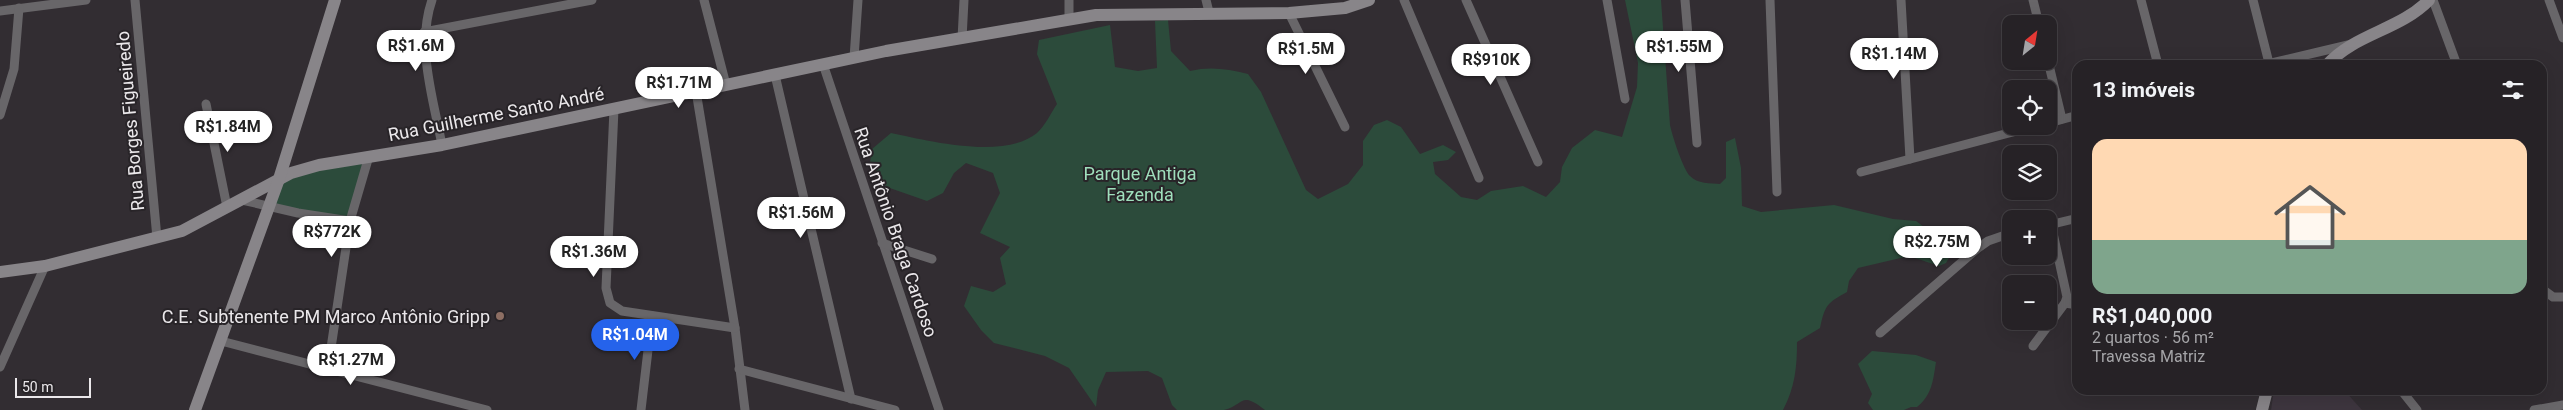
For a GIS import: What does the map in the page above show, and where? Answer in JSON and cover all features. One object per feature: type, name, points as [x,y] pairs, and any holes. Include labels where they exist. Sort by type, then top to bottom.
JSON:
[{"type":"street","points":[[0,11],[86,0]]},
{"type":"street","name":"Rua Borges Figueiredo","points":[[135,0],[157,238]]},
{"type":"street","points":[[195,410],[279,179],[335,0]]},
{"type":"street","points":[[432,0],[424,32],[427,66],[442,145]]},
{"type":"street","points":[[526,11],[530,0]]},
{"type":"street","points":[[424,32],[526,11],[592,0]]},
{"type":"street","points":[[704,0],[726,85]]},
{"type":"street","points":[[854,58],[858,0]]},
{"type":"street","points":[[962,39],[964,0]]},
{"type":"street","points":[[1069,19],[1070,0]]},
{"type":"street","name":"Rua Guilherme Santo André","points":[[0,272],[45,266],[182,231],[279,179],[319,165],[442,145],[823,64],[1069,19],[1208,6],[1289,13],[1323,5],[1345,8],[1369,0]]},
{"type":"street","points":[[1404,0],[1479,178]]},
{"type":"street","points":[[1466,0],[1538,162]]},
{"type":"street","points":[[1607,0],[1625,99]]},
{"type":"street","points":[[1684,0],[1697,143]]},
{"type":"street","points":[[1770,0],[1777,192]]},
{"type":"street","points":[[1901,0],[1910,159]]},
{"type":"street","points":[[2033,0],[2037,15]]},
{"type":"street","points":[[2141,0],[2157,60]]},
{"type":"street","points":[[2253,0],[2265,60]]},
{"type":"street","points":[[2283,60],[2351,44],[2406,18],[2429,0]]},
{"type":"street","points":[[2433,0],[2455,60]]},
{"type":"street","points":[[2550,0],[2563,38]]},
{"type":"street","points":[[0,115],[14,69],[19,8]]},
{"type":"street","points":[[1289,13],[1344,127]]},
{"type":"street","points":[[2333,60],[2351,44]]},
{"type":"street","name":"Rua Antônio Braga Cardoso","points":[[823,64],[938,410]]},
{"type":"street","points":[[2050,70],[2062,119]]},
{"type":"street","points":[[774,75],[851,399]]},
{"type":"street","points":[[696,91],[734,328],[745,410]]},
{"type":"street","points":[[206,104],[227,207]]},
{"type":"street","points":[[614,108],[606,288],[610,303],[622,311],[734,328]]},
{"type":"street","points":[[2057,121],[2072,116]]},
{"type":"street","points":[[1861,172],[2002,135]]},
{"type":"street","points":[[328,368],[350,221],[369,156]]},
{"type":"street","points":[[242,200],[269,207],[350,221]]},
{"type":"street","points":[[2057,223],[2072,220]]},
{"type":"street","points":[[1880,333],[1978,248],[1988,241],[2002,236]]},
{"type":"street","points":[[882,243],[932,259]]},
{"type":"street","points":[[2033,346],[2066,303],[2066,284],[2057,251]]},
{"type":"street","points":[[0,367],[45,266]]},
{"type":"street","points":[[2547,292],[2553,296],[2563,297]]},
{"type":"street","points":[[2066,303],[2072,304]]},
{"type":"street","points":[[641,410],[652,316]]},
{"type":"street","points":[[221,341],[487,410]]},
{"type":"street","points":[[739,369],[895,410]]},
{"type":"street","points":[[2262,410],[2265,395]]},
{"type":"street","points":[[2405,395],[2417,410]]},
{"type":"street","points":[[2534,410],[2563,405]]},
{"type":"shaded area","points":[[2273,395],[2348,395],[2362,410],[2271,410]]},
{"type":"green space","name":"Parque Antiga Fazenda","points":[[1625,0],[1661,0],[1670,125],[1681,159],[1687,172],[1693,179],[1704,183],[1720,184],[1726,178],[1726,142],[1735,138],[1741,168],[1742,206],[1761,212],[1834,205],[1893,219],[1916,221],[1943,241],[1950,256],[1946,263],[1939,266],[1909,256],[1858,268],[1849,281],[1847,292],[1831,302],[1825,309],[1820,328],[1797,342],[1794,377],[1783,410],[1265,410],[1257,404],[1246,400],[1224,410],[1177,410],[1172,405],[1162,378],[1148,371],[1106,372],[1098,390],[1096,407],[1069,368],[1045,356],[994,343],[981,330],[964,306],[971,286],[993,292],[1006,284],[1000,258],[1010,247],[980,233],[1000,193],[993,173],[966,163],[954,173],[943,193],[927,201],[884,186],[870,163],[872,149],[891,133],[945,144],[966,146],[1006,146],[1023,141],[1040,130],[1057,104],[1037,54],[1039,40],[1110,25],[1115,67],[1138,71],[1157,68],[1155,21],[1168,20],[1171,51],[1190,71],[1219,69],[1248,74],[1261,92],[1306,190],[1318,199],[1348,184],[1363,165],[1363,141],[1374,125],[1387,120],[1401,127],[1420,154],[1443,145],[1456,152],[1448,160],[1433,162],[1435,174],[1461,197],[1477,200],[1491,191],[1523,186],[1546,197],[1560,182],[1562,167],[1572,148],[1595,130],[1622,137],[1637,87],[1638,63]]},
{"type":"green space","points":[[369,156],[351,218],[269,207],[279,179]]},
{"type":"green space","points":[[1872,351],[1916,355],[1936,362],[1929,392],[1917,407],[1904,410],[1873,410],[1868,403],[1872,394],[1858,364]]},
{"type":"place","name":"C.E. Subtenente PM Marco Antônio Gripp","points":[[500,316]]}]
